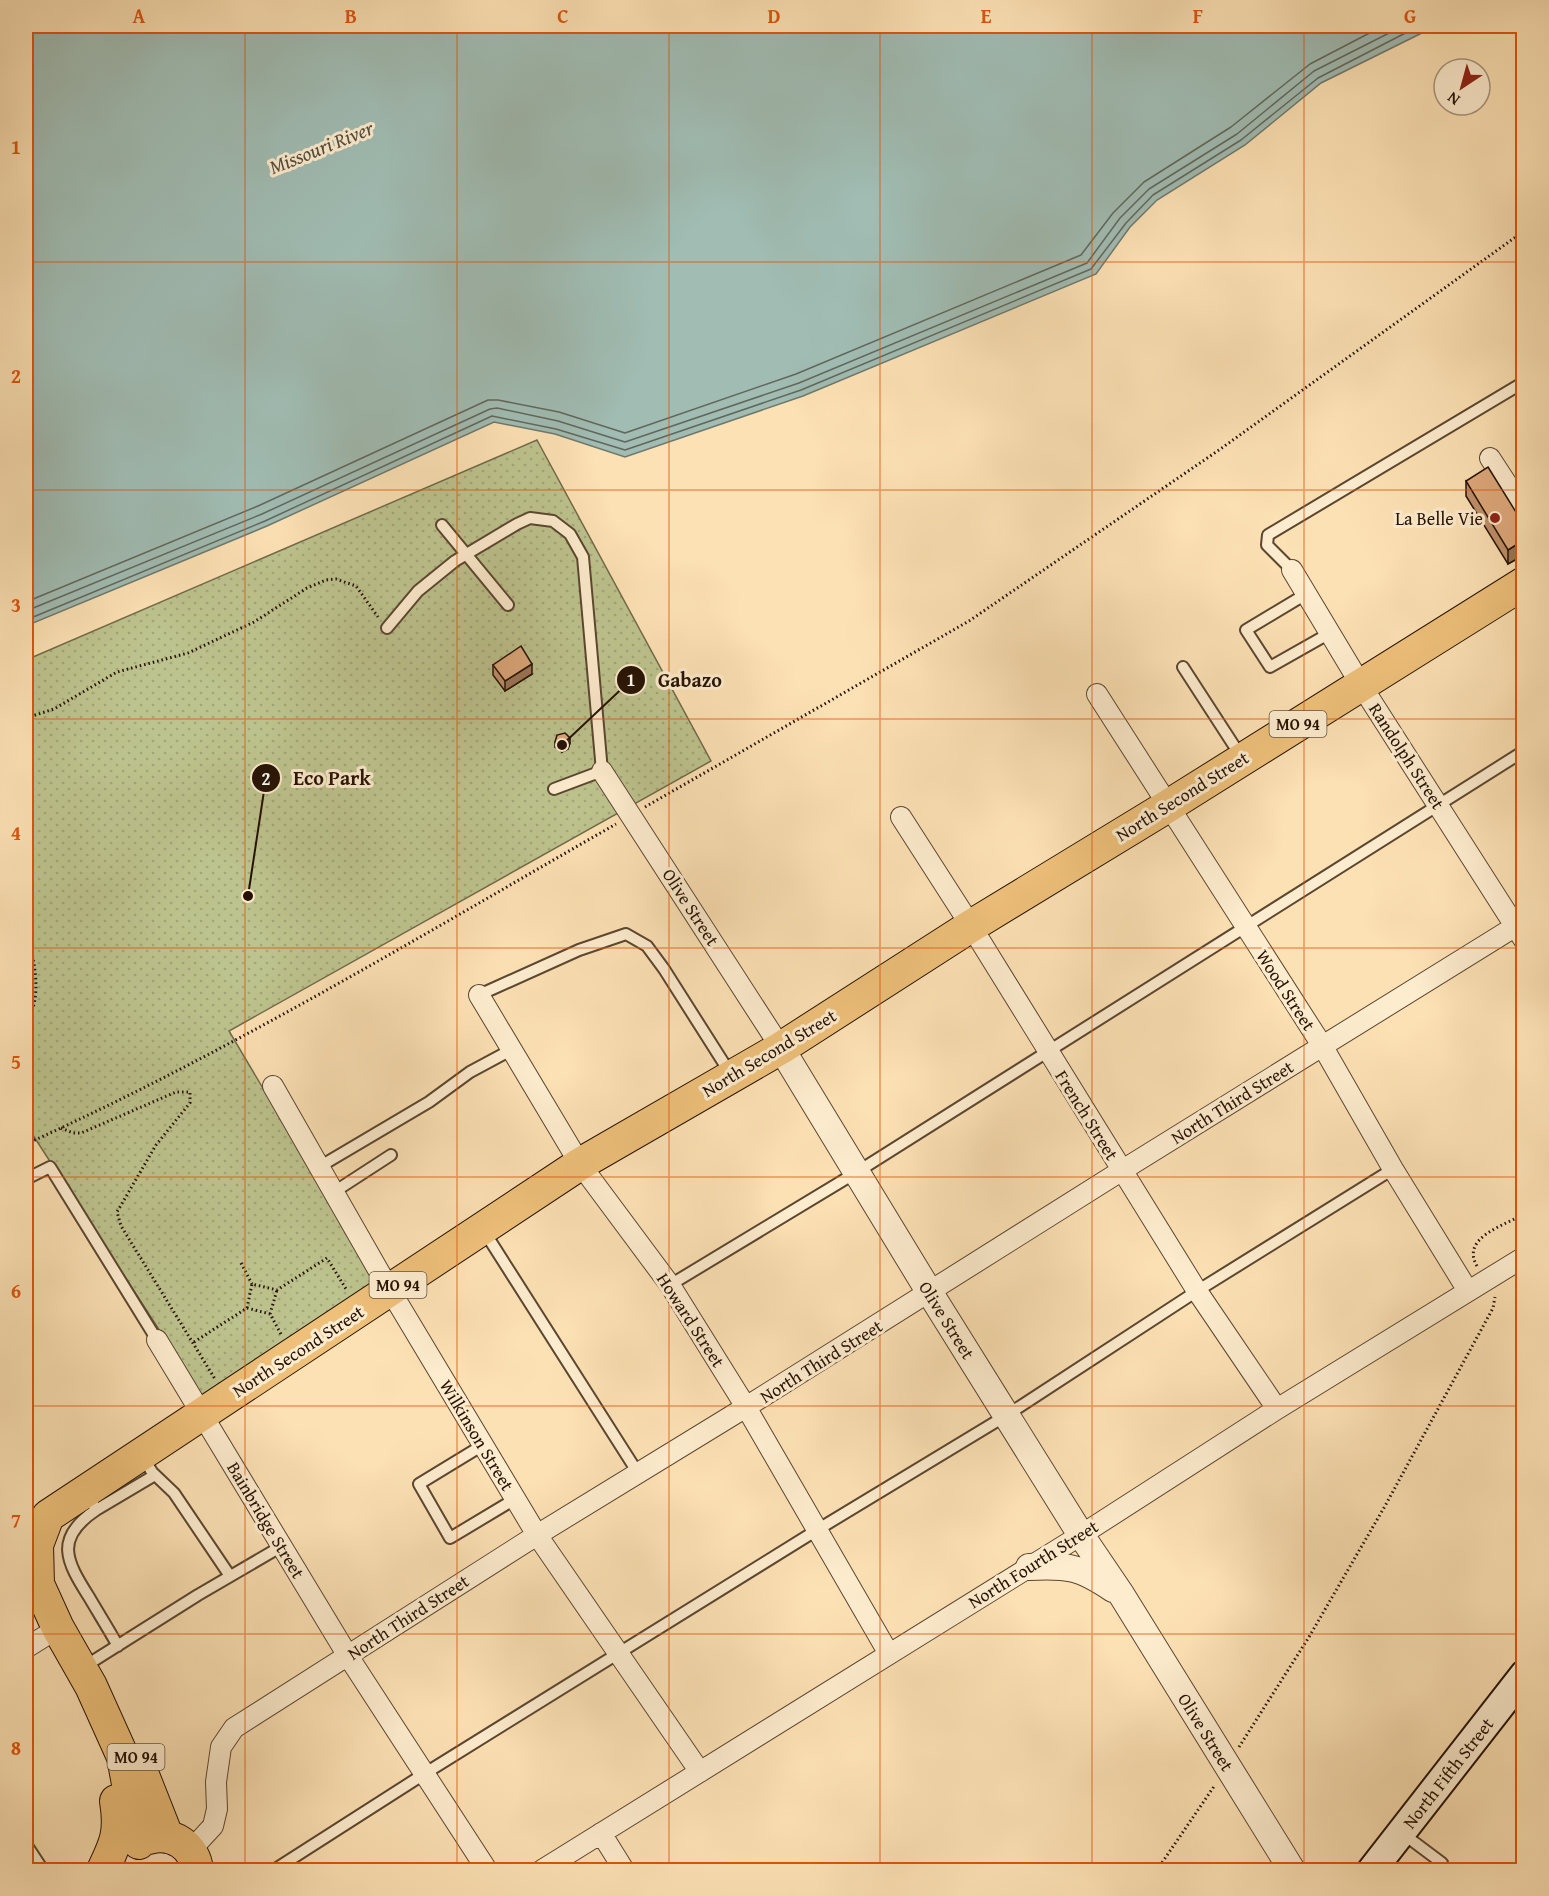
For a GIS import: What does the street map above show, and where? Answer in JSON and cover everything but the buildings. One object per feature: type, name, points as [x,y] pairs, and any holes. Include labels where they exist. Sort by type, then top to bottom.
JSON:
[{"type":"main road","name":"North Second Street","points":[[31,1543],[48,1516],[91,1501],[148,1465],[202,1413],[580,1164],[781,1048],[971,926],[1168,806],[1524,583]]},
{"type":"main road","name":"MO 94","points":[[31,1543],[38,1584],[58,1628],[87,1677]]},
{"type":"main road","name":"North Fifth Street","points":[[1372,1870],[1524,1675]]},
{"type":"main road","points":[[87,1677],[162,1848]]},
{"type":"main road","name":"North Third Street","points":[[103,1870],[162,1848]]},
{"type":"main road","name":"North Third Street","points":[[125,1870],[127,1859],[162,1848]]},
{"type":"street","points":[[1490,458],[1524,510]]},
{"type":"street","name":"Randolph Street","points":[[1292,570],[1361,685],[1521,929]]},
{"type":"street","name":"Wood Street","points":[[1096,694],[1323,1047],[1393,1169],[1468,1291]]},
{"type":"street","name":"Olive Street","points":[[602,771],[781,1048],[930,1293],[1081,1535],[1121,1594],[1292,1870]]},
{"type":"street","name":"French Street","points":[[901,817],[1197,1291],[1277,1409]]},
{"type":"street","name":"North Third Street","points":[[162,1848],[213,1826],[217,1809],[216,1782],[221,1747],[234,1728],[537,1535],[930,1293],[1121,1171],[1521,929]]},
{"type":"street","name":"Howard Street","points":[[479,995],[580,1164],[670,1285],[746,1407],[889,1654]]},
{"type":"street","name":"Wilkinson Street","points":[[273,1086],[390,1290],[537,1535],[700,1772]]},
{"type":"street","name":"North Fourth Street","points":[[542,1870],[1081,1535],[1277,1409],[1524,1257]]},
{"type":"street","name":"Bainbridge Street","points":[[157,1340],[348,1656],[487,1870]]},
{"type":"street","points":[[1029,1567],[1074,1568],[1090,1573],[1121,1594]]},
{"type":"street","points":[[26,1648],[58,1628]]},
{"type":"street","points":[[602,1833],[624,1870]]},
{"type":"lane","points":[[1292,570],[1267,545],[1268,535],[1524,382]]},
{"type":"lane","points":[[387,628],[418,591],[465,555],[517,524],[530,518],[553,521],[570,534],[583,557],[602,771],[554,789]]},
{"type":"lane","points":[[442,525],[508,604]]},
{"type":"lane","points":[[1306,594],[1246,630],[1270,668],[1330,633]]},
{"type":"lane","points":[[1183,667],[1242,759]]},
{"type":"lane","points":[[670,1285],[857,1172],[1524,751]]},
{"type":"lane","points":[[479,995],[579,950],[626,934],[647,946],[659,962],[732,1076]]},
{"type":"lane","points":[[319,1167],[429,1102],[470,1072],[511,1050]]},
{"type":"lane","points":[[334,1192],[391,1155]]},
{"type":"lane","name":"Bainbridge Street","points":[[26,1179],[50,1167],[157,1340]]},
{"type":"lane","points":[[274,1870],[817,1530],[1007,1415],[1197,1291],[1393,1169]]},
{"type":"lane","points":[[482,1229],[638,1473]]},
{"type":"lane","points":[[483,1445],[419,1484],[450,1538],[515,1499]]},
{"type":"lane","points":[[148,1465],[174,1493],[230,1576]]},
{"type":"lane","points":[[91,1501],[83,1519],[74,1529],[69,1540],[67,1556],[74,1575],[118,1646]]},
{"type":"lane","points":[[87,1677],[118,1646],[282,1546]]},
{"type":"lane","points":[[1402,1833],[1442,1863],[1436,1870]]},
{"type":"lane","points":[[26,1844],[43,1870]]},
{"type":"path","points":[[644,808],[969,621],[1219,450],[1524,231]]},
{"type":"path","points":[[26,718],[54,709],[117,672],[188,653],[254,622],[307,588],[326,580],[336,579],[356,586],[387,628]]},
{"type":"path","points":[[26,1144],[236,1040],[605,831]]},
{"type":"path","points":[[26,934],[32,951],[36,994],[31,1014],[26,1022]]},
{"type":"path","points":[[61,1128],[73,1133],[81,1133],[176,1092],[190,1092],[190,1103],[156,1145],[117,1212],[122,1226],[216,1381]]},
{"type":"path","points":[[1477,1267],[1474,1261],[1474,1250],[1481,1237],[1524,1214]]},
{"type":"path","points":[[283,1338],[270,1314],[277,1290],[327,1258],[350,1296]]},
{"type":"path","points":[[194,1342],[247,1308],[252,1284],[241,1263]]},
{"type":"path","points":[[252,1284],[277,1290]]},
{"type":"path","points":[[1236,1752],[1310,1637],[1385,1506],[1493,1308],[1496,1297],[1493,1292]]},
{"type":"path","points":[[247,1308],[270,1314]]},
{"type":"path","points":[[1157,1870],[1183,1835],[1217,1781]]},
{"type":"green space","points":[[537,440],[711,761],[229,1031],[381,1287],[204,1399],[29,1129],[26,1130],[26,660]]},
{"type":"water","name":"Missouri River","points":[[26,26],[1436,26],[1321,83],[1245,145],[1157,200],[1130,227],[1096,274],[803,396],[625,457],[555,434],[494,422],[267,526],[26,626]]},
{"type":"place","name":"La Belle Vie","points":[[1495,518]]},
{"type":"place","name":"Gabazo","points":[[562,745]]},
{"type":"place","name":"Eco Park","points":[[248,896]]}]
